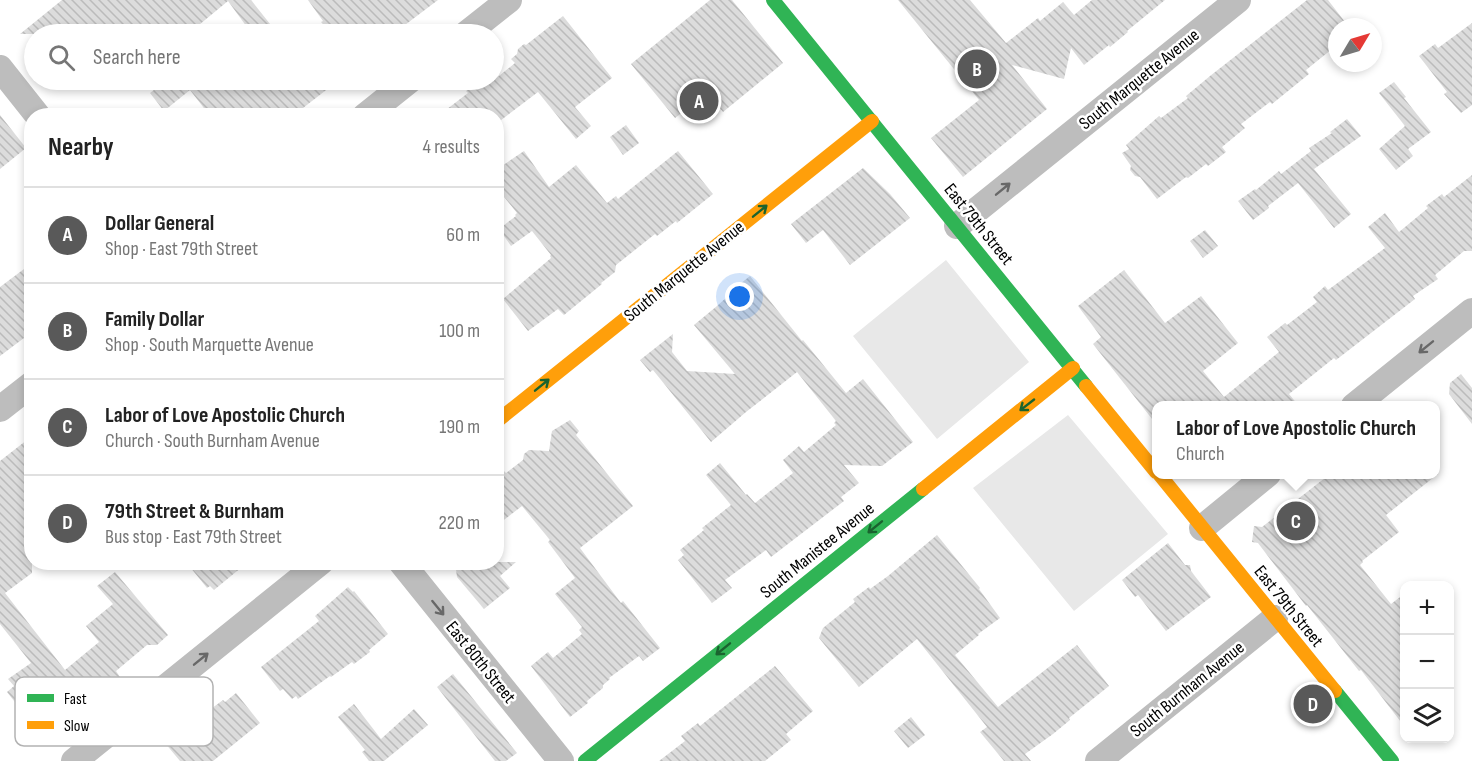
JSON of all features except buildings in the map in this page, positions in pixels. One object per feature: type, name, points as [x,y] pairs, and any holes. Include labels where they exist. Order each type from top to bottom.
[{"type":"street","points":[[479,24],[509,0]]},
{"type":"street","name":"East 79th Street","points":[[773,0],[1152,466]]},
{"type":"street","name":"South Marquette Avenue","points":[[957,226],[1238,0]]},
{"type":"street","points":[[0,68],[32,108]]},
{"type":"street","points":[[375,108],[398,90]]},
{"type":"street","name":"South Marquette Avenue","points":[[504,416],[872,121]]},
{"type":"street","points":[[1359,401],[1472,311]]},
{"type":"street","name":"South Manistee Avenue","points":[[585,761],[1073,368]]},
{"type":"street","points":[[0,409],[24,390]]},
{"type":"street","name":"East 79th Street","points":[[1163,479],[1392,761]]},
{"type":"street","points":[[1202,528],[1262,479]]},
{"type":"street","points":[[178,677],[311,570]]},
{"type":"street","name":"East 80th Street","points":[[407,570],[561,761]]},
{"type":"street","name":"South Burnham Avenue","points":[[1098,761],[1275,618]]},
{"type":"street","points":[[74,761],[93,746]]},
{"type":"shaded area","points":[[946,260],[1029,362],[937,439],[853,336]]},
{"type":"shaded area","points":[[1068,415],[1168,534],[1074,611],[973,488]]},
{"type":"traffic: fast","points":[[773,0],[1086,386]]},
{"type":"traffic: fast","points":[[585,761],[923,489]]},
{"type":"traffic: fast","points":[[1335,691],[1392,761]]},
{"type":"traffic: slow","points":[[504,416],[872,121]]},
{"type":"traffic: slow","points":[[923,489],[1073,368]]},
{"type":"traffic: slow","points":[[1086,386],[1152,467]]},
{"type":"traffic: slow","points":[[1163,479],[1335,691]]},
{"type":"place","name":"Family Dollar","points":[[977,69]]},
{"type":"place","name":"Dollar General","points":[[699,101]]},
{"type":"place","name":"Labor of Love Apostolic Church","points":[[1296,521]]},
{"type":"place","name":"79th Street & Burnham","points":[[1313,704]]}]
